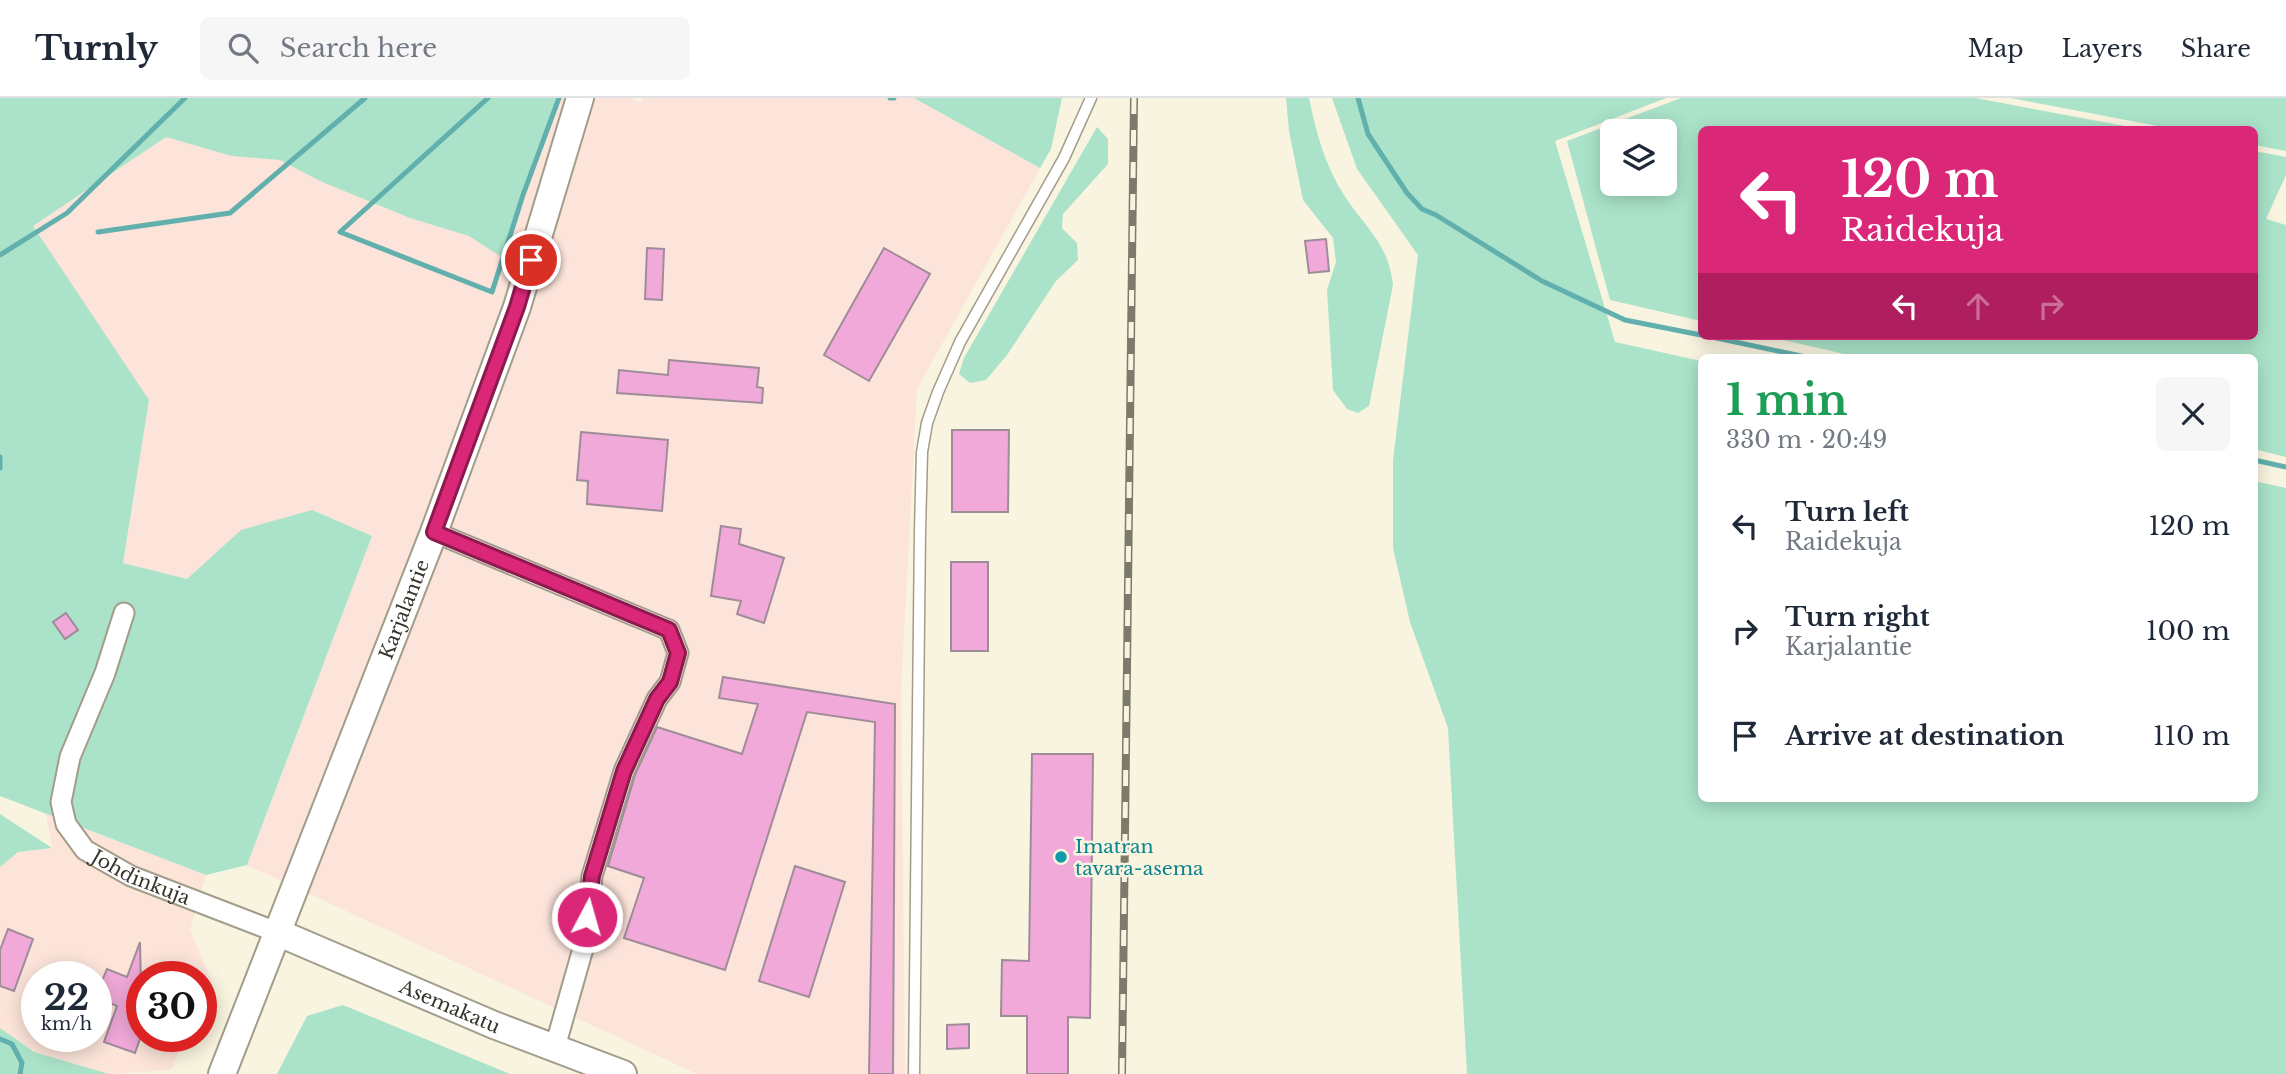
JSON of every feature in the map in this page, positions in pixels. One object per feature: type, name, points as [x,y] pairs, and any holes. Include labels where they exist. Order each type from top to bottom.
[{"type":"main road","name":"Karjalantie","points":[[222,1074],[434,532],[517,307],[580,98]]},
{"type":"main road","name":"Asemakatu","points":[[279,933],[494,1025],[623,1074]]},
{"type":"street","points":[[434,532],[669,630],[678,653],[670,682],[657,699],[624,771],[592,876],[586,938],[555,1047]]},
{"type":"street","name":"Johdinkuja","points":[[124,613],[105,673],[70,757],[61,802],[66,824],[85,850],[131,876],[279,933]]},
{"type":"lane","points":[[914,1074],[922,452],[927,423],[960,342],[1064,158],[1091,98]]},
{"type":"shaded area","points":[[425,98],[629,98],[640,102],[643,98],[914,98],[1040,168],[917,389],[901,691],[905,1074],[697,1074],[247,865],[372,536],[241,530],[187,579],[123,563],[149,400],[33,226],[195,117]]},
{"type":"shaded area","points":[[46,814],[206,875],[190,930],[203,961],[126,961],[126,1052],[179,1052],[171,1070],[109,1074],[34,1052],[112,1052],[112,961],[21,961],[21,1043],[0,1028],[0,867],[18,852],[52,848]]},
{"type":"green space","points":[[0,98],[559,98],[503,258],[469,236],[410,218],[320,181],[280,160],[232,156],[166,137],[33,226],[149,400],[123,563],[187,579],[241,530],[312,510],[372,536],[247,865],[206,875],[0,796]]},
{"type":"green space","points":[[914,98],[1062,98],[1051,149],[1040,168]]},
{"type":"green space","points":[[1286,98],[1309,98],[1326,161],[1344,195],[1381,247],[1390,270],[1393,285],[1369,406],[1358,413],[1347,409],[1333,390],[1327,290],[1336,262],[1333,238],[1303,200],[1289,131]]},
{"type":"green space","points":[[1332,98],[1666,98],[1612,119],[1600,119],[1600,124],[1555,141],[1615,342],[1698,360],[1698,802],[2258,802],[2258,482],[2286,488],[2286,1074],[1467,1074],[1448,728],[1410,622],[1393,548],[1393,460],[1418,255],[1357,169]]},
{"type":"green space","points":[[1681,98],[1975,98],[2125,126],[1698,126],[1698,320],[1610,300],[1567,141],[1600,129],[1600,196],[1677,196],[1677,119],[1625,119]]},
{"type":"green space","points":[[2011,98],[2286,98],[2286,151],[2258,146],[2258,126],[2157,126]]},
{"type":"green space","points":[[1097,127],[1108,139],[1108,164],[1063,214],[1062,228],[1077,243],[1078,260],[1056,281],[1007,355],[986,380],[970,383],[959,374],[964,358]]},
{"type":"green space","points":[[2258,152],[2286,157],[2286,175],[2266,219],[2286,225],[2286,457],[2258,450],[2258,354],[1844,354],[1783,340],[2258,340]]},
{"type":"green space","points":[[0,814],[52,848],[18,852],[0,867]]},
{"type":"green space","points":[[343,1005],[510,1074],[277,1074],[307,1016]]},
{"type":"green space","points":[[0,1028],[21,1043],[21,1052],[34,1052],[109,1074],[0,1074]]},
{"type":"building","points":[[1326,239],[1329,271],[1309,273],[1305,241]]},
{"type":"building","points":[[647,248],[664,249],[662,300],[645,299]]},
{"type":"building","points":[[884,248],[930,274],[869,381],[824,355]]},
{"type":"building","points":[[669,360],[759,368],[757,387],[763,388],[762,403],[617,393],[619,370],[668,375]]},
{"type":"building","points":[[952,430],[1009,430],[1008,512],[952,512]]},
{"type":"building","points":[[581,432],[668,440],[662,511],[587,504],[588,481],[577,480]]},
{"type":"building","points":[[721,526],[741,529],[739,544],[784,558],[764,623],[737,614],[741,601],[711,596]]},
{"type":"building","points":[[951,562],[988,562],[988,651],[951,651]]},
{"type":"building","points":[[66,613],[78,630],[65,639],[53,622]]},
{"type":"building","points":[[723,677],[895,704],[893,1074],[869,1074],[875,722],[807,712],[725,970],[624,938],[644,878],[608,866],[635,775],[657,727],[742,754],[758,704],[719,698]]},
{"type":"building","name":"Imatran tavara-asema","points":[[1032,754],[1093,754],[1090,1018],[1068,1017],[1068,1074],[1027,1074],[1027,1016],[1001,1016],[1002,960],[1029,961]]},
{"type":"building","points":[[795,866],[845,882],[809,997],[759,981]]},
{"type":"building","points":[[8,929],[33,939],[25,961],[21,961],[21,972],[14,991],[0,986],[0,950]]},
{"type":"building","points":[[140,942],[140,961],[133,961]]},
{"type":"building","points":[[112,971],[126,977],[126,1050],[112,1045],[112,1020],[117,1006],[112,1004]]},
{"type":"building","points":[[969,1024],[969,1048],[947,1049],[947,1025]]},
{"type":"waterway","points":[[0,255],[67,213],[185,98]]},
{"type":"waterway","points":[[98,232],[230,213],[365,98]]},
{"type":"waterway","points":[[488,98],[340,232],[492,292],[523,195],[559,98]]},
{"type":"waterway","points":[[1358,98],[1368,134],[1407,193],[1422,209],[1542,281],[1625,320],[1698,334]]},
{"type":"waterway","points":[[1726,340],[1792,354]]},
{"type":"waterway","points":[[0,457],[0,468]]},
{"type":"waterway","points":[[2258,461],[2286,467]]},
{"type":"waterway","points":[[0,1039],[12,1044],[22,1063],[20,1074]]},
{"type":"railway","points":[[1122,1074],[1134,98]]},
{"type":"place","name":"Imatran tavara-asema","points":[[1061,857]]},
{"type":"route","points":[[531,260],[517,307],[434,532],[669,630],[678,653],[670,682],[657,699],[624,771],[592,876],[587,917]]}]
